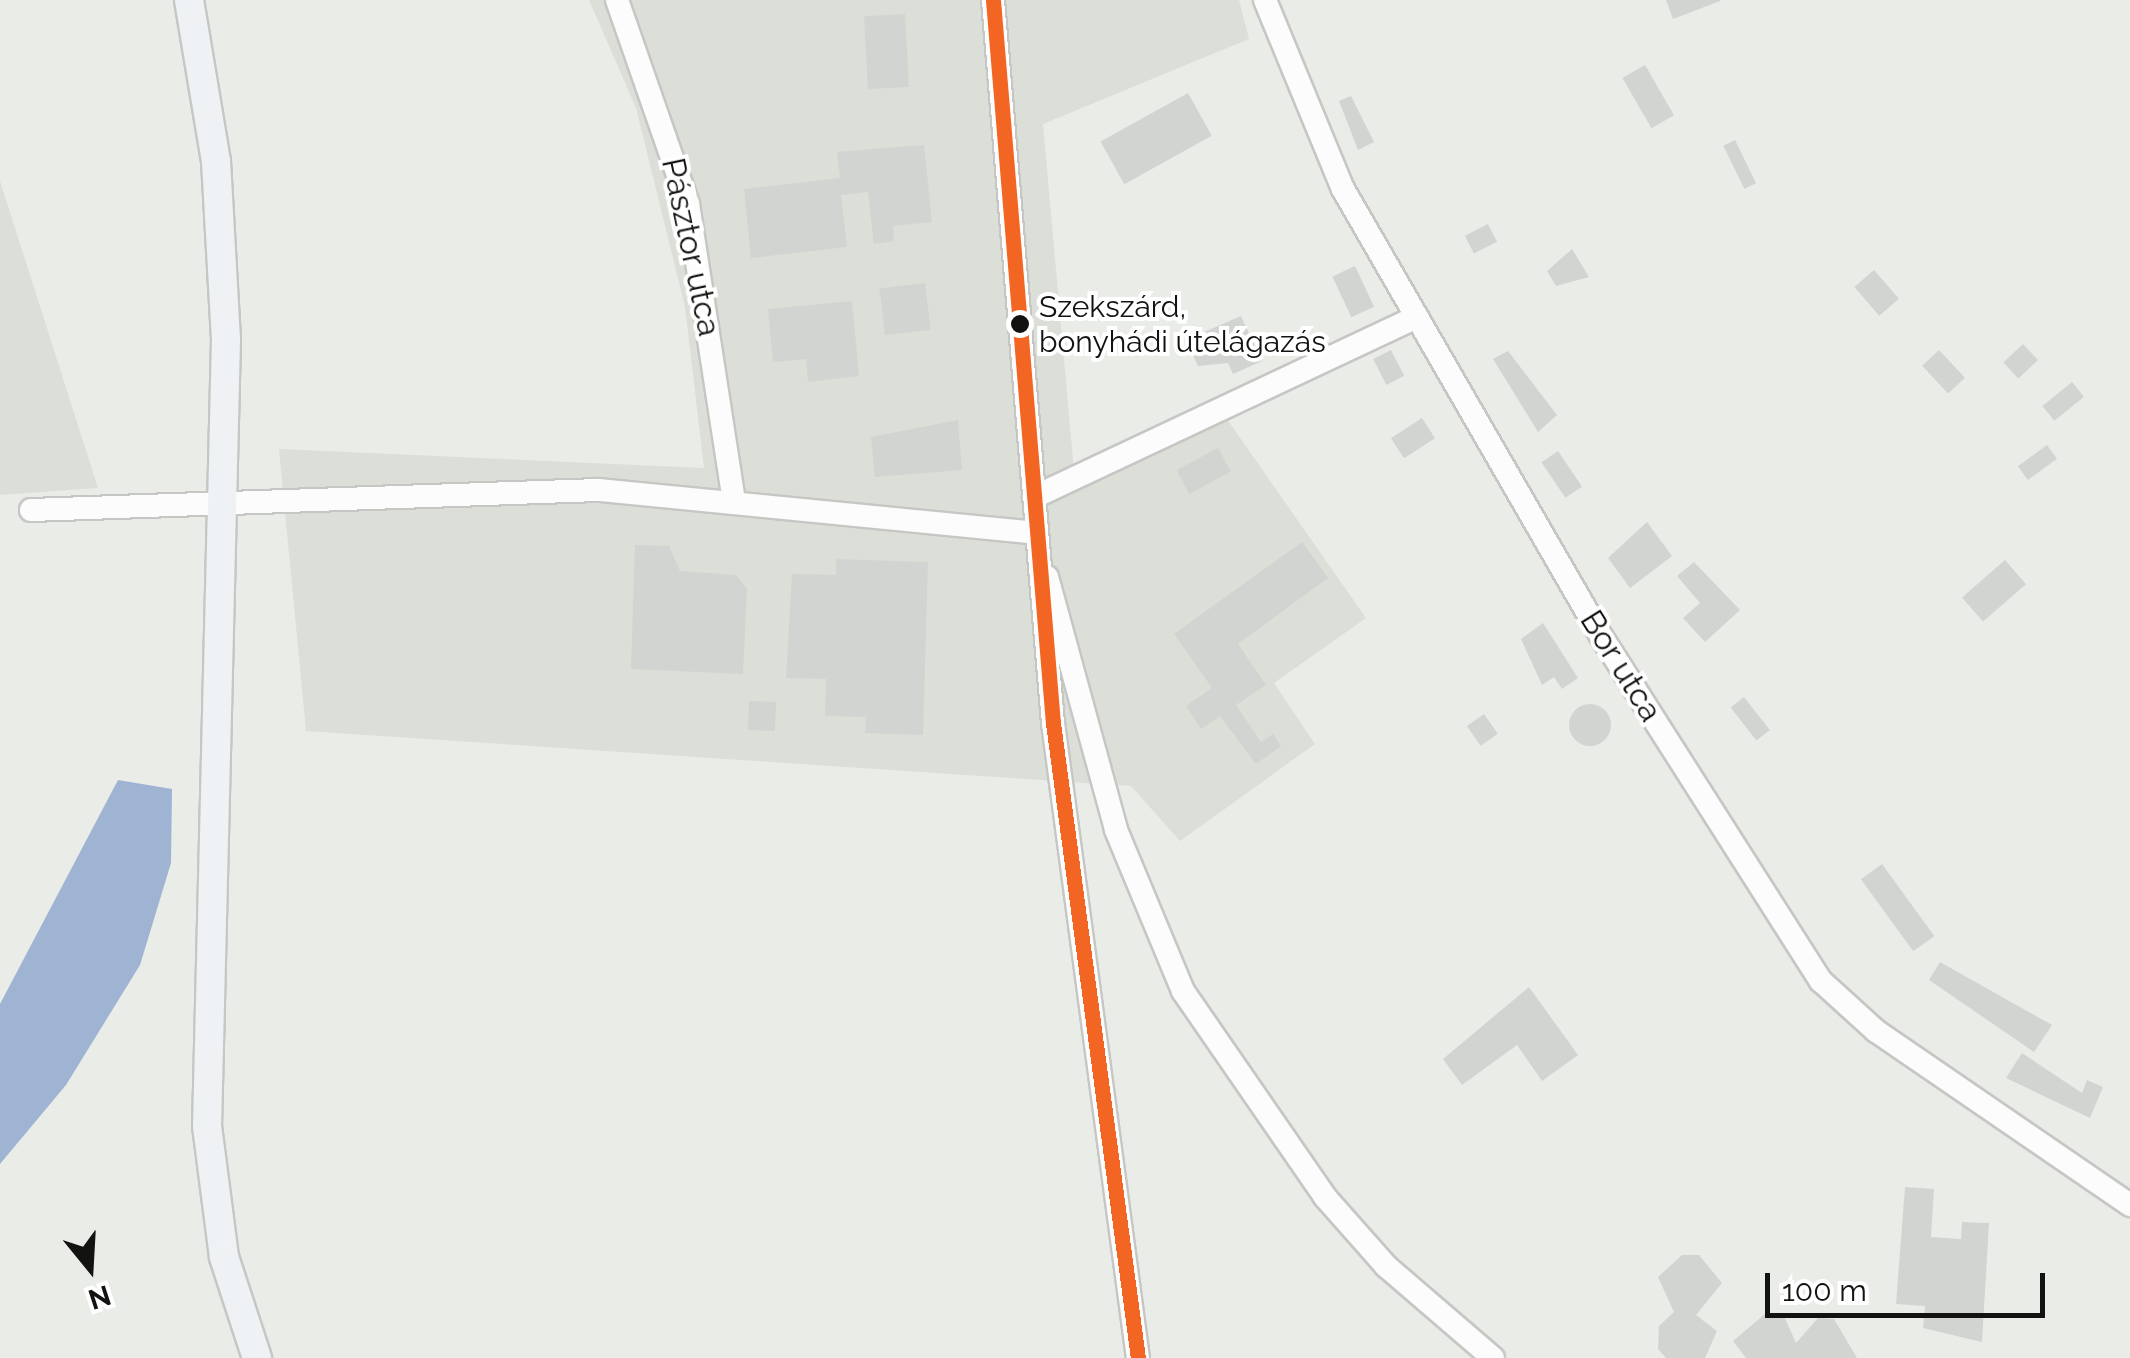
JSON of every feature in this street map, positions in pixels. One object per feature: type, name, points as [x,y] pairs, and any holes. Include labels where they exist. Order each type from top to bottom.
[{"type":"main road","points":[[189,0],[223,245],[223,497],[207,1126],[224,1257],[257,1358]]},
{"type":"street","name":"Pásztor utca","points":[[617,0],[688,204],[734,502]]},
{"type":"street","points":[[994,0],[1037,542],[1138,1358]]},
{"type":"street","name":"Bor utca","points":[[1265,0],[1343,189],[1601,636],[1821,981],[1876,1031],[2130,1205]]},
{"type":"street","points":[[1034,496],[1418,317]]},
{"type":"street","points":[[30,510],[223,497],[599,490],[948,524],[1037,542]]},
{"type":"street","points":[[1037,542],[1116,830],[1183,990],[1324,1197],[1386,1266],[1493,1358]]},
{"type":"shaded area","points":[[589,0],[1239,0],[1249,39],[1043,124],[1074,471],[1217,405],[1366,618],[1274,683],[1315,744],[1180,841],[1131,786],[306,731],[279,449],[704,468],[685,307],[636,108]]},
{"type":"shaded area","points":[[0,181],[98,488],[0,495]]},
{"type":"water","points":[[118,780],[172,789],[171,863],[140,965],[66,1085],[0,1164],[0,1004]]},
{"type":"building","points":[[1666,0],[1720,0],[1720,1],[1673,19]]},
{"type":"building","points":[[905,14],[909,87],[868,89],[864,16]]},
{"type":"building","points":[[1645,65],[1674,115],[1651,128],[1622,78]]},
{"type":"building","points":[[1188,93],[1212,136],[1124,184],[1101,141]]},
{"type":"building","points":[[1351,96],[1374,142],[1358,150],[1339,101]]},
{"type":"building","points":[[1735,140],[1756,183],[1744,189],[1723,146]]},
{"type":"building","points":[[924,145],[932,222],[893,226],[894,241],[874,244],[868,192],[841,195],[847,247],[751,258],[744,189],[840,178],[837,152]]},
{"type":"building","points":[[1488,224],[1497,242],[1474,254],[1465,236]]},
{"type":"building","points":[[1572,249],[1589,277],[1556,286],[1547,271]]},
{"type":"building","points":[[1355,266],[1374,307],[1351,317],[1332,277]]},
{"type":"building","points":[[1874,270],[1899,299],[1879,316],[1854,287]]},
{"type":"building","points":[[925,283],[931,330],[885,335],[879,289]]},
{"type":"building","points":[[852,301],[859,376],[808,382],[806,359],[773,362],[768,309]]},
{"type":"building","points":[[1241,316],[1262,361],[1233,374],[1228,363],[1198,366],[1189,346],[1195,336]]},
{"type":"building","points":[[2023,344],[2038,360],[2018,379],[2003,362]]},
{"type":"building","points":[[1391,350],[1404,376],[1386,385],[1373,359]]},
{"type":"building","points":[[1939,350],[1965,378],[1948,393],[1922,366]]},
{"type":"building","points":[[1508,351],[1557,415],[1538,432],[1493,359]]},
{"type":"building","points":[[2072,382],[2084,397],[2054,421],[2042,406]]},
{"type":"building","points":[[1422,418],[1435,438],[1404,458],[1391,438]]},
{"type":"building","points":[[958,420],[962,470],[875,477],[871,437]]},
{"type":"building","points":[[2047,445],[2057,459],[2028,480],[2018,466]]},
{"type":"building","points":[[1218,448],[1231,472],[1189,494],[1177,470]]},
{"type":"building","points":[[1558,451],[1582,487],[1565,498],[1541,462]]},
{"type":"building","points":[[1647,522],[1672,556],[1630,588],[1608,558]]},
{"type":"building","points":[[1302,542],[1328,578],[1238,644],[1266,685],[1236,705],[1261,742],[1273,734],[1281,746],[1256,764],[1220,716],[1201,729],[1186,706],[1212,688],[1174,634]]},
{"type":"building","points":[[635,545],[669,546],[680,571],[736,575],[747,589],[743,674],[631,669]]},
{"type":"building","points":[[836,559],[928,562],[923,735],[865,733],[866,717],[825,716],[826,679],[786,678],[792,574],[836,575]]},
{"type":"building","points":[[2005,560],[2026,584],[1983,622],[1962,597]]},
{"type":"building","points":[[1694,562],[1740,610],[1705,642],[1683,618],[1700,603],[1677,576]]},
{"type":"building","points":[[1543,623],[1578,678],[1562,689],[1554,677],[1542,685],[1521,639]]},
{"type":"building","points":[[1744,697],[1770,730],[1756,741],[1731,707]]},
{"type":"building","points":[[749,701],[776,702],[775,731],[748,730]]},
{"type":"building","points":[[1590,704],[1605,710],[1611,725],[1605,740],[1590,746],[1575,740],[1569,725],[1575,710]]},
{"type":"building","points":[[1484,714],[1498,734],[1481,746],[1467,726]]},
{"type":"building","points":[[1882,864],[1934,936],[1913,951],[1861,879]]},
{"type":"building","points":[[1940,962],[2052,1025],[2034,1052],[1929,980]]},
{"type":"building","points":[[1529,987],[1578,1055],[1542,1081],[1517,1045],[1462,1085],[1443,1059]]},
{"type":"building","points":[[2022,1053],[2082,1093],[2087,1080],[2103,1087],[2090,1118],[2006,1078]]},
{"type":"building","points":[[1905,1187],[1934,1189],[1931,1237],[1961,1239],[1962,1222],[1989,1223],[1982,1342],[1923,1328],[1925,1306],[1896,1304]]},
{"type":"building","points":[[1682,1255],[1699,1255],[1722,1283],[1696,1315],[1717,1331],[1705,1358],[1666,1358],[1658,1349],[1659,1326],[1674,1312],[1658,1277]]},
{"type":"building","points":[[1765,1314],[1784,1316],[1796,1343],[1818,1318],[1834,1319],[1857,1358],[1746,1358],[1733,1341]]},
{"type":"transit line","points":[[993,0],[1053,723],[1138,1358]]},
{"type":"place","name":"Szekszárd, bonyhádi útelágazás","points":[[1020,324]]}]
